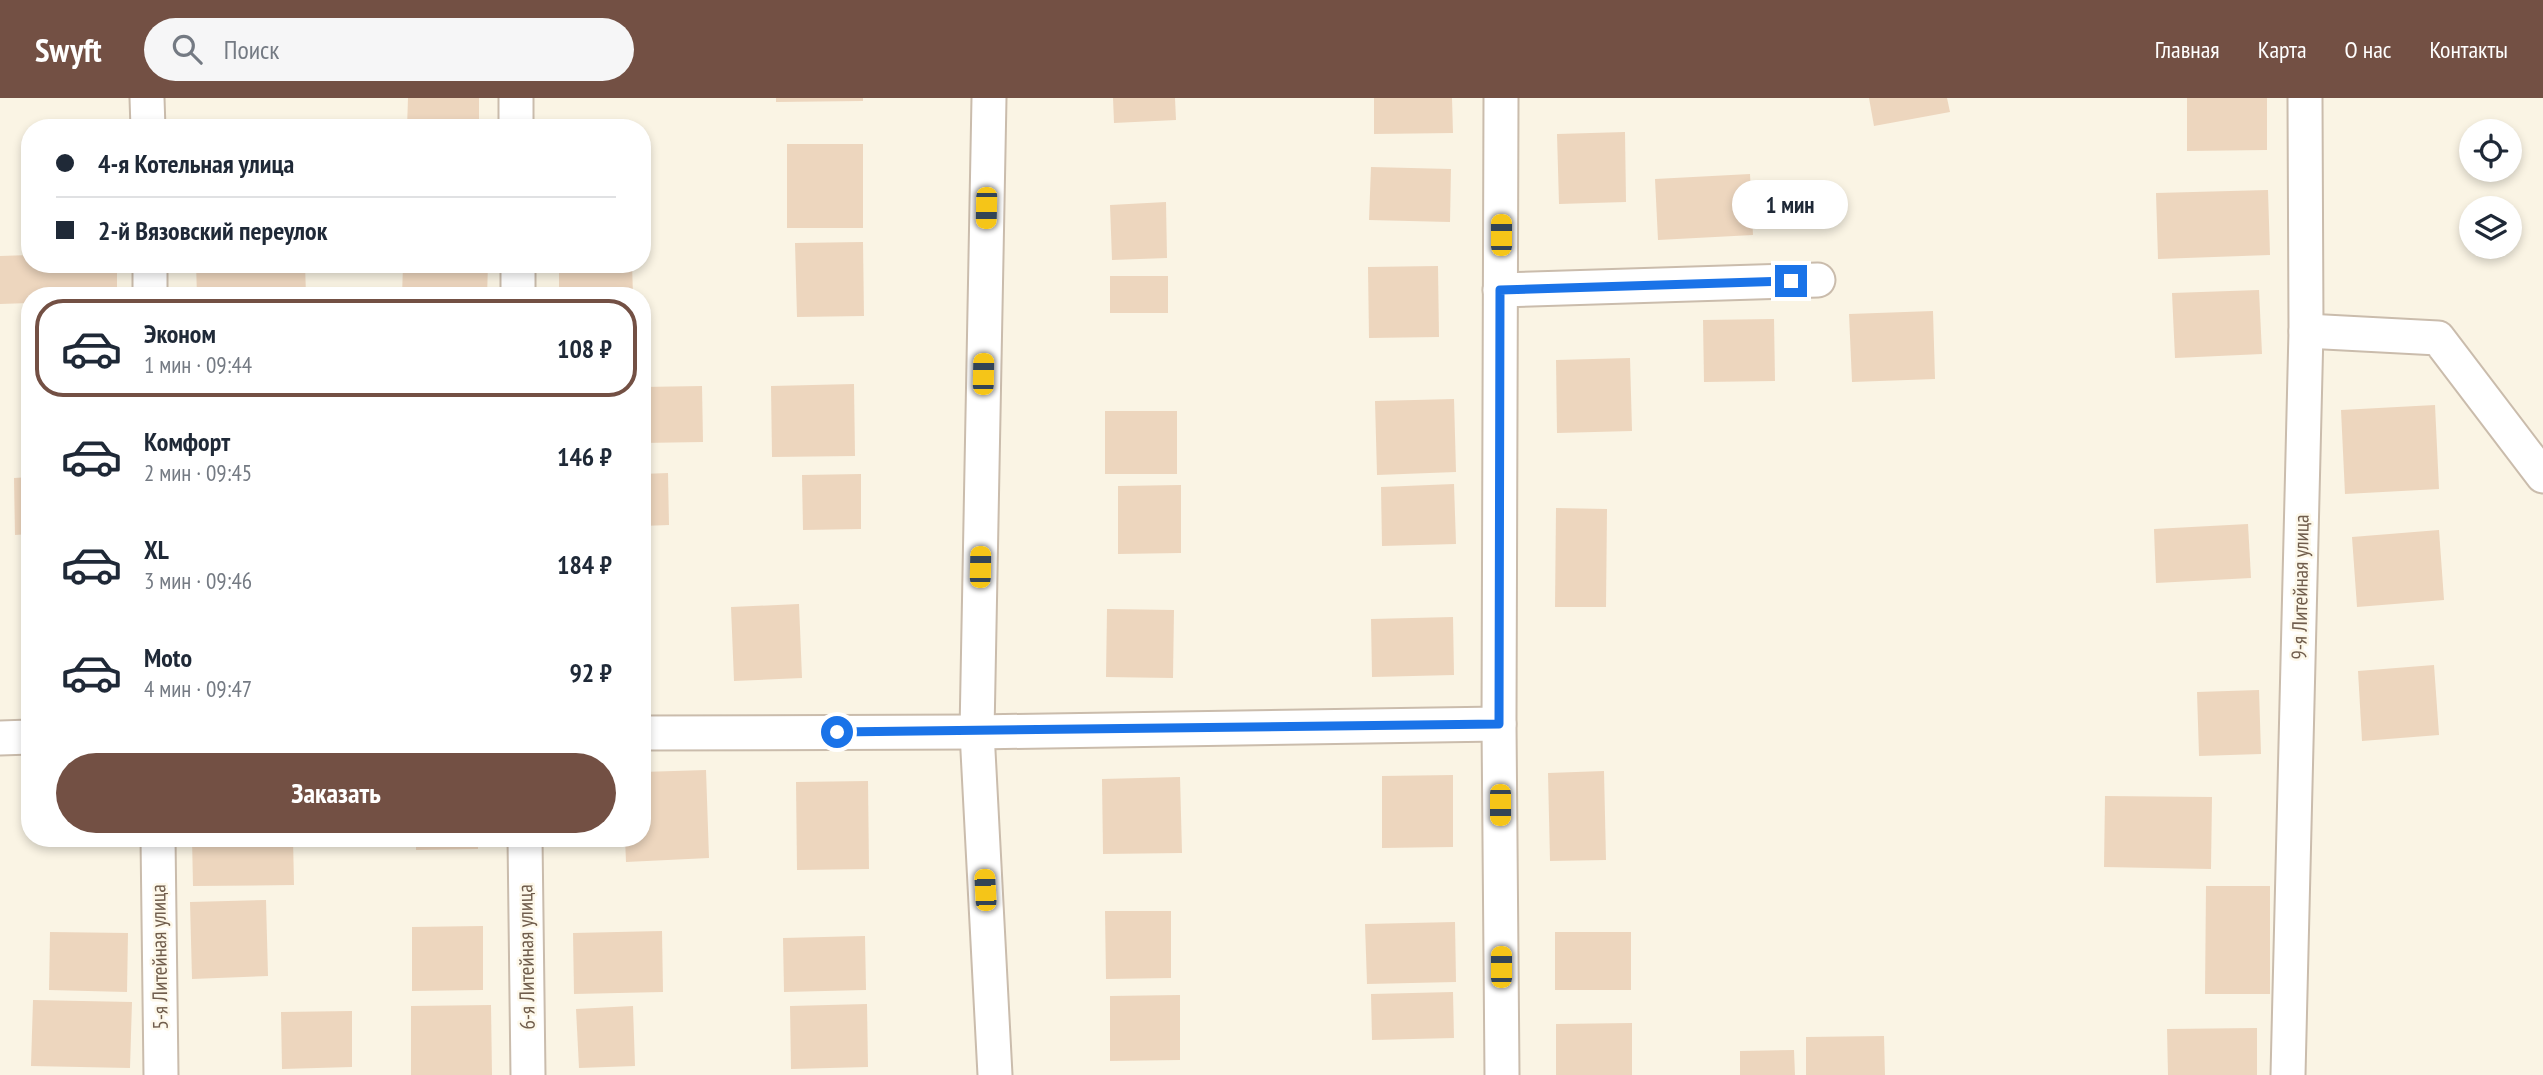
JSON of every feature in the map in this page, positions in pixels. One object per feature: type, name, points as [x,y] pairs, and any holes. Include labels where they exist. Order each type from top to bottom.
[{"type":"street","points":[[147,98],[148,119]]},
{"type":"street","points":[[516,98],[516,119]]},
{"type":"street","points":[[989,98],[977,732],[995,1075]]},
{"type":"street","points":[[1501,98],[1499,724],[1502,1075]]},
{"type":"street","name":"9-я Литейная улица","points":[[2288,1075],[2306,331],[2305,98]]},
{"type":"street","points":[[1500,290],[1818,280]]},
{"type":"street","points":[[2306,331],[2438,338],[2543,476]]},
{"type":"street","points":[[651,733],[977,732],[1499,724]]},
{"type":"street","points":[[0,738],[21,737]]},
{"type":"street","name":"5-я Литейная улица","points":[[158,847],[161,1075]]},
{"type":"street","name":"6-я Литейная улица","points":[[525,847],[527,1075]]},
{"type":"building","points":[[408,98],[479,98],[479,119],[407,119]]},
{"type":"building","points":[[776,98],[863,98],[863,101],[776,102]]},
{"type":"building","points":[[1113,98],[1175,98],[1176,120],[1114,123]]},
{"type":"building","points":[[1374,98],[1452,98],[1453,133],[1374,134]]},
{"type":"building","points":[[1869,98],[1947,98],[1950,112],[1874,126]]},
{"type":"building","points":[[2187,98],[2267,98],[2267,150],[2187,151]]},
{"type":"building","points":[[1625,132],[1626,202],[1559,204],[1557,134]]},
{"type":"building","points":[[787,144],[863,144],[863,228],[787,228]]},
{"type":"building","points":[[1371,167],[1451,169],[1450,222],[1369,220]]},
{"type":"building","points":[[1750,174],[1753,235],[1658,240],[1655,179]]},
{"type":"building","points":[[2268,190],[2270,255],[2158,259],[2156,193]]},
{"type":"building","points":[[1166,202],[1167,258],[1112,260],[1110,205]]},
{"type":"building","points":[[863,242],[864,316],[797,317],[795,243]]},
{"type":"building","points":[[21,255],[21,273],[117,273],[117,287],[21,287],[21,303],[0,304],[0,256]]},
{"type":"building","points":[[1438,266],[1439,337],[1369,338],[1368,267]]},
{"type":"building","points":[[196,273],[305,273],[306,287],[197,287]]},
{"type":"building","points":[[403,273],[488,273],[487,287],[402,287]]},
{"type":"building","points":[[559,273],[632,273],[633,287],[559,287]]},
{"type":"building","points":[[1110,276],[1168,276],[1168,313],[1110,313]]},
{"type":"building","points":[[2259,290],[2262,354],[2175,358],[2172,293]]},
{"type":"building","points":[[1933,311],[1935,379],[1852,382],[1849,314]]},
{"type":"building","points":[[1774,319],[1775,381],[1704,382],[1703,320]]},
{"type":"building","points":[[1630,358],[1632,431],[1557,433],[1556,360]]},
{"type":"building","points":[[854,384],[855,456],[772,457],[771,386]]},
{"type":"building","points":[[702,386],[703,442],[651,443],[651,387]]},
{"type":"building","points":[[1454,399],[1456,472],[1377,475],[1375,401]]},
{"type":"building","points":[[2435,405],[2439,489],[2345,494],[2341,410]]},
{"type":"building","points":[[1105,411],[1177,411],[1177,474],[1105,474]]},
{"type":"building","points":[[668,473],[669,525],[651,526],[651,474]]},
{"type":"building","points":[[861,474],[861,529],[803,530],[802,475]]},
{"type":"building","points":[[14,478],[21,478],[21,535],[15,535]]},
{"type":"building","points":[[1454,484],[1456,544],[1382,546],[1381,487]]},
{"type":"building","points":[[1181,485],[1181,553],[1118,554],[1118,486]]},
{"type":"building","points":[[1556,508],[1607,509],[1606,607],[1555,607]]},
{"type":"building","points":[[2248,524],[2251,578],[2156,583],[2154,529]]},
{"type":"building","points":[[2439,530],[2444,600],[2357,607],[2352,537]]},
{"type":"building","points":[[799,604],[802,678],[734,681],[731,607]]},
{"type":"building","points":[[1107,609],[1174,610],[1173,678],[1106,677]]},
{"type":"building","points":[[1453,617],[1454,675],[1372,677],[1371,619]]},
{"type":"building","points":[[2434,665],[2439,735],[2362,741],[2358,671]]},
{"type":"building","points":[[2259,690],[2261,754],[2199,756],[2197,692]]},
{"type":"building","points":[[706,770],[709,858],[626,862],[625,847],[651,847],[651,772]]},
{"type":"building","points":[[1604,771],[1606,860],[1550,861],[1548,773]]},
{"type":"building","points":[[1453,775],[1453,847],[1382,848],[1382,776]]},
{"type":"building","points":[[1180,777],[1182,853],[1103,854],[1102,779]]},
{"type":"building","points":[[868,781],[869,869],[797,870],[796,782]]},
{"type":"building","points":[[2105,796],[2212,797],[2211,869],[2104,867]]},
{"type":"building","points":[[192,847],[293,847],[294,885],[193,886]]},
{"type":"building","points":[[416,847],[478,847],[478,849],[416,850]]},
{"type":"building","points":[[2206,886],[2270,886],[2270,994],[2205,994]]},
{"type":"building","points":[[266,900],[268,976],[192,979],[190,902]]},
{"type":"building","points":[[1105,911],[1171,911],[1171,978],[1106,979]]},
{"type":"building","points":[[1455,922],[1456,982],[1367,984],[1365,924]]},
{"type":"building","points":[[483,926],[483,990],[412,991],[412,927]]},
{"type":"building","points":[[662,931],[663,992],[574,994],[573,933]]},
{"type":"building","points":[[50,932],[128,933],[127,992],[49,990]]},
{"type":"building","points":[[1555,932],[1631,932],[1631,990],[1555,990]]},
{"type":"building","points":[[865,936],[866,990],[784,992],[783,938]]},
{"type":"building","points":[[1453,992],[1454,1038],[1372,1040],[1371,994]]},
{"type":"building","points":[[1180,995],[1180,1060],[1110,1061],[1110,996]]},
{"type":"building","points":[[33,1000],[132,1002],[130,1068],[31,1066]]},
{"type":"building","points":[[867,1004],[868,1067],[791,1069],[790,1006]]},
{"type":"building","points":[[491,1005],[492,1075],[411,1075],[411,1006]]},
{"type":"building","points":[[633,1006],[635,1066],[579,1068],[576,1009]]},
{"type":"building","points":[[352,1011],[352,1067],[282,1069],[281,1012]]},
{"type":"building","points":[[1632,1023],[1632,1075],[1556,1075],[1556,1024]]},
{"type":"building","points":[[2257,1028],[2257,1075],[2168,1075],[2167,1029]]},
{"type":"building","points":[[1884,1036],[1885,1075],[1806,1075],[1806,1037]]},
{"type":"building","points":[[1794,1050],[1795,1075],[1740,1075],[1740,1051]]},
{"type":"route","points":[[837,732],[1499,724],[1500,290],[1791,281]]}]
